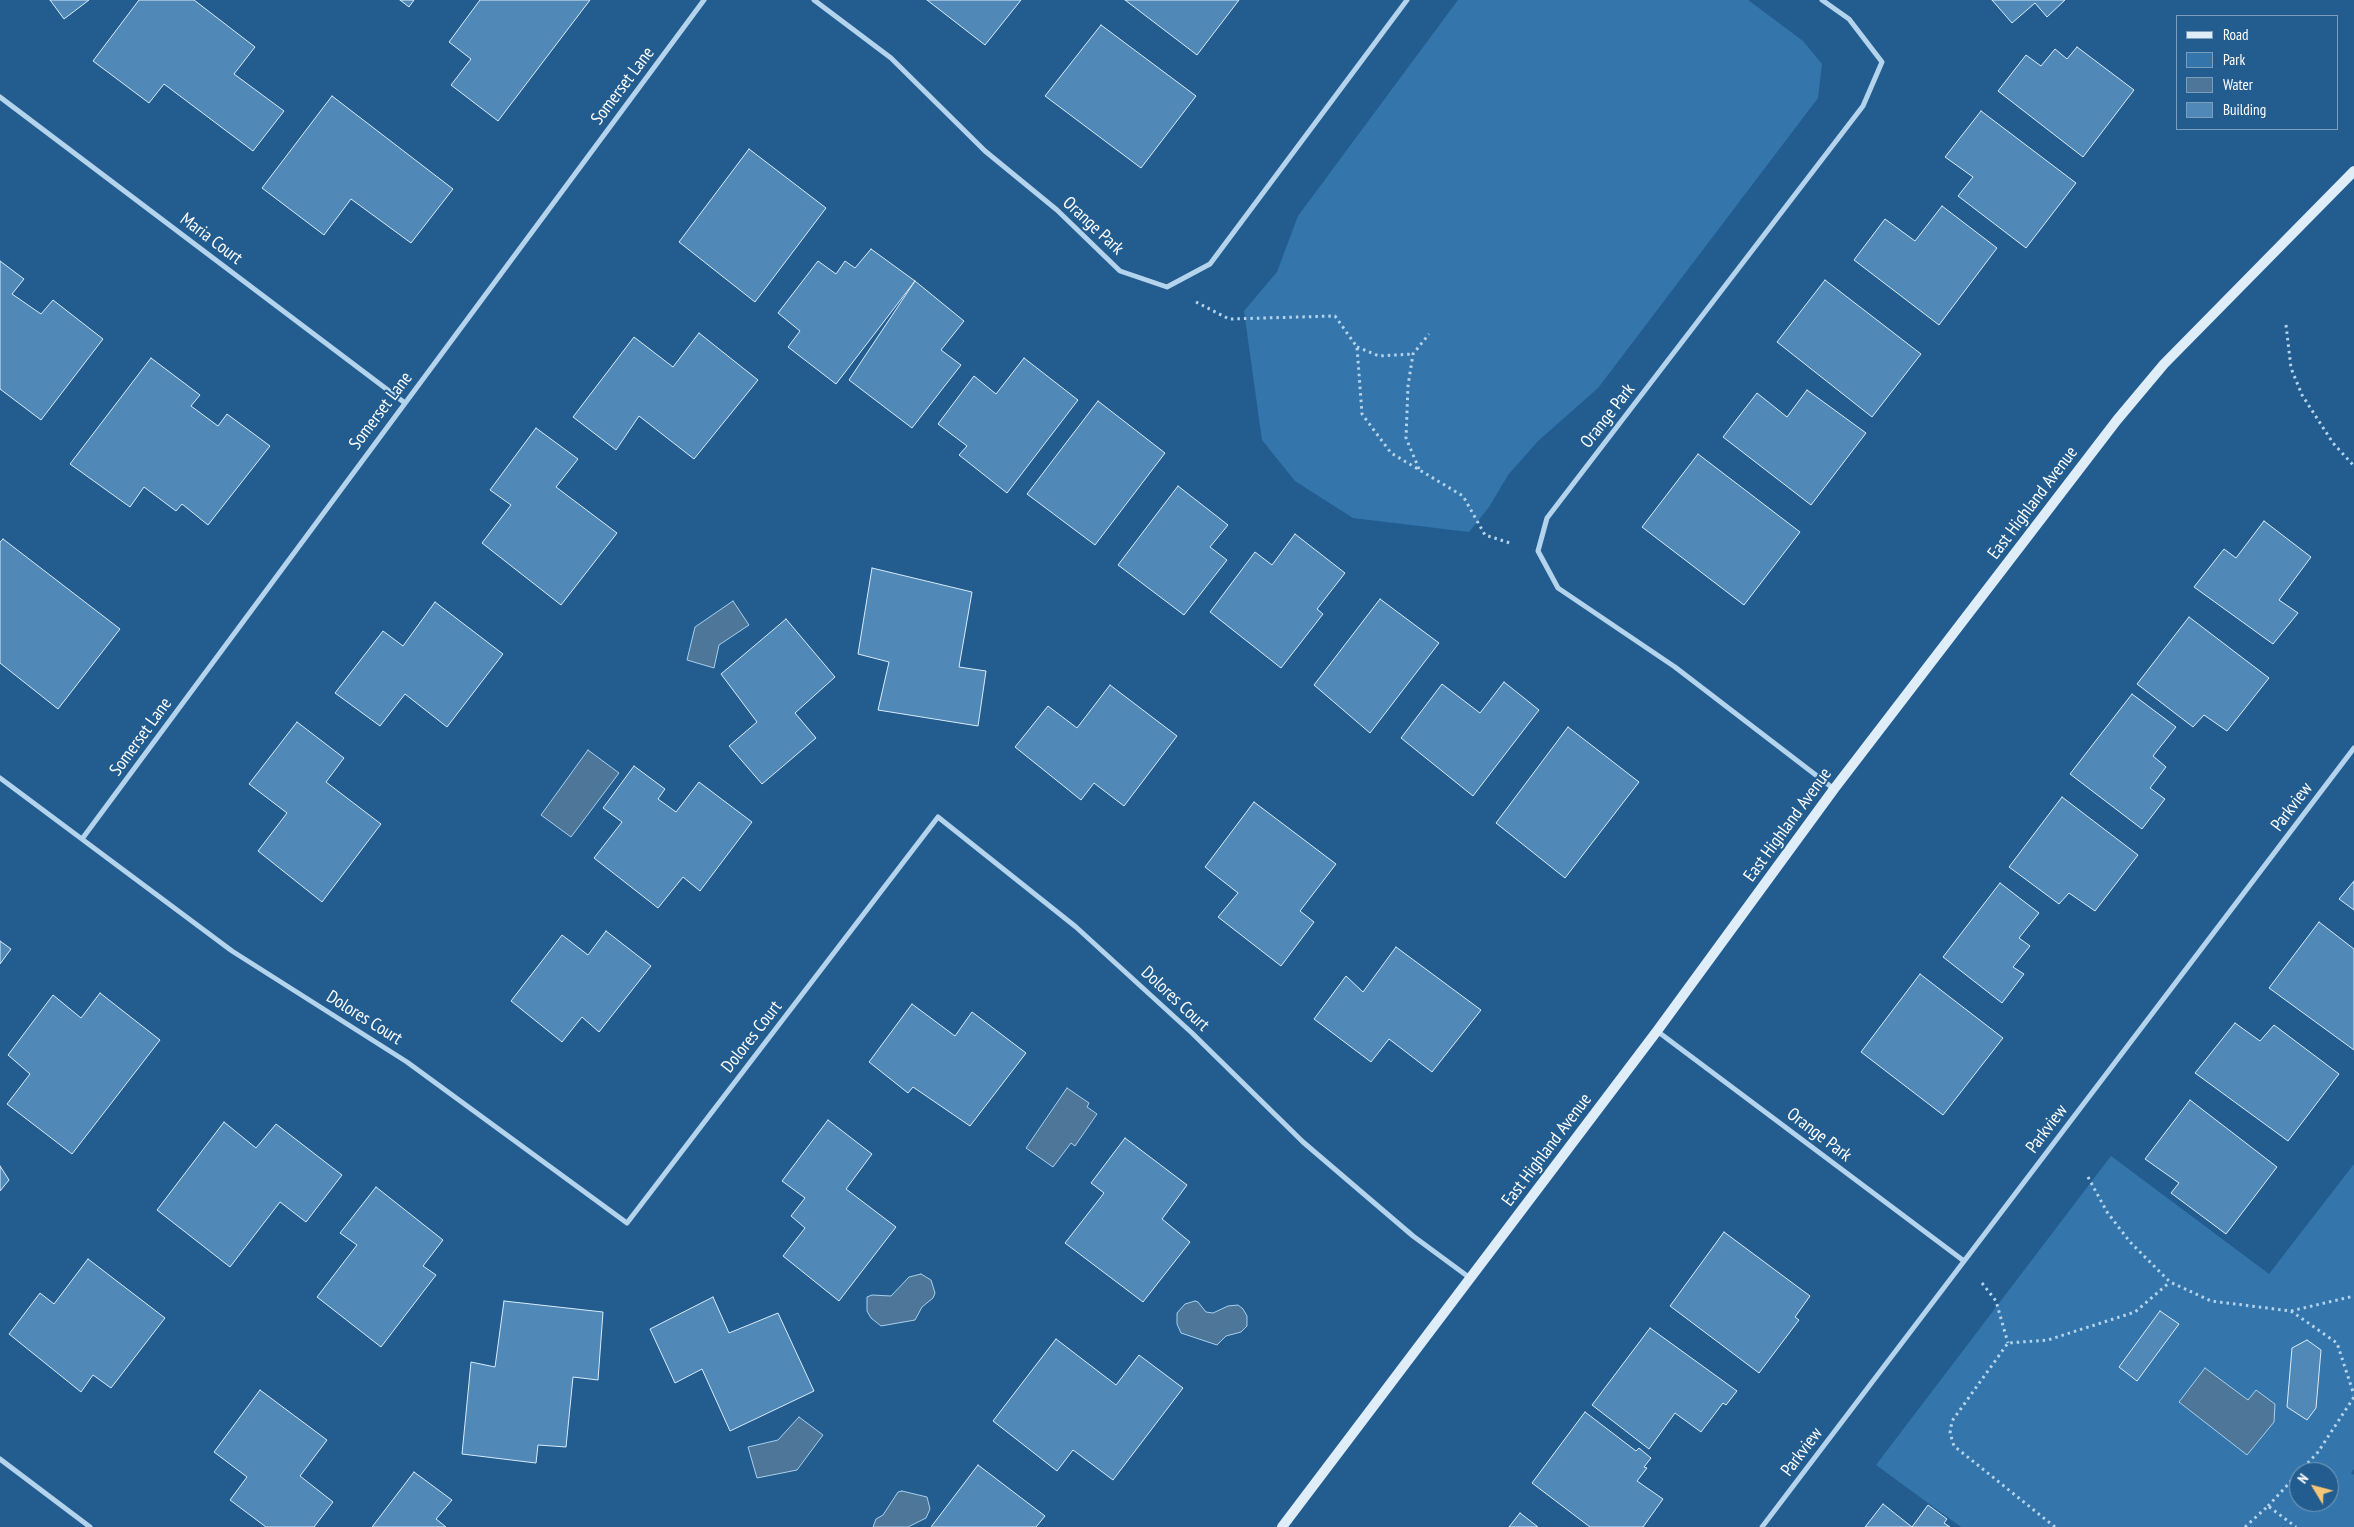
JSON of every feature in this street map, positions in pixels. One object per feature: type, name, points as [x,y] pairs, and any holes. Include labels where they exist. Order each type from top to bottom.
[{"type":"street","name":"Somerset Lane","points":[[82,839],[704,0]]},
{"type":"street","name":"Orange Park","points":[[814,0],[891,58],[985,151],[1057,210],[1120,271],[1166,287]]},
{"type":"street","points":[[1166,287],[1210,264],[1407,0]]},
{"type":"street","name":"Orange Park","points":[[1538,551],[1547,518],[1863,106],[1882,62],[1849,19],[1822,0]]},
{"type":"street","name":"Maria Court","points":[[0,97],[404,403]]},
{"type":"street","name":"East Highland Avenue","points":[[1282,1527],[1658,1031],[1834,789],[2105,436],[2164,364],[2354,172]]},
{"type":"street","points":[[1538,551],[1558,588],[1675,667],[1834,789]]},
{"type":"street","name":"Parkview","points":[[1762,1527],[2354,748]]},
{"type":"street","name":"Dolores Court","points":[[0,778],[232,951],[407,1062],[627,1223],[938,817],[1076,927],[1192,1033],[1303,1142],[1413,1236],[1470,1278]]},
{"type":"street","name":"Orange Park","points":[[1658,1031],[1964,1261]]},
{"type":"street","points":[[0,1459],[90,1527]]},
{"type":"path","points":[[1166,287],[1229,319],[1335,316],[1357,346],[1379,356],[1413,354]]},
{"type":"path","points":[[2286,325],[2291,368],[2302,395],[2333,443],[2354,466]]},
{"type":"path","points":[[1419,469],[1406,438],[1408,386],[1413,354],[1429,334]]},
{"type":"path","points":[[1357,346],[1362,414],[1391,453],[1463,496],[1485,535],[1538,551]]},
{"type":"path","points":[[2088,1177],[2107,1212],[2124,1235],[2170,1282],[2211,1301],[2291,1311],[2354,1296]]},
{"type":"path","points":[[1964,1261],[1996,1301],[2008,1343]]},
{"type":"path","points":[[2008,1343],[2048,1340],[2135,1312],[2170,1282]]},
{"type":"path","points":[[2245,1527],[2268,1506],[2318,1452],[2354,1396],[2337,1343],[2291,1311]]},
{"type":"path","points":[[2008,1343],[1952,1421],[1950,1433],[1954,1446],[2055,1527]]},
{"type":"path","points":[[2268,1506],[2296,1527]]},
{"type":"green space","points":[[1458,0],[1748,0],[1803,41],[1822,64],[1818,98],[1598,388],[1538,441],[1508,475],[1489,507],[1469,532],[1353,518],[1295,481],[1262,440],[1244,311],[1277,272],[1298,216]]},
{"type":"green space","points":[[2111,1156],[2269,1274],[2354,1164],[2354,1469],[2351,1473],[2354,1475],[2354,1527],[1961,1527],[1876,1465]]},
{"type":"water","points":[[733,601],[749,625],[719,645],[714,668],[687,660],[695,627]]},
{"type":"water","points":[[588,750],[619,773],[571,837],[541,815]]},
{"type":"water","points":[[1067,1088],[1089,1103],[1087,1107],[1097,1114],[1075,1146],[1071,1143],[1053,1167],[1026,1148]]},
{"type":"water","points":[[921,1274],[931,1280],[935,1293],[933,1298],[922,1307],[915,1320],[881,1326],[871,1318],[867,1311],[867,1297],[872,1295],[891,1296],[909,1277]]},
{"type":"water","points":[[1195,1301],[1206,1312],[1213,1313],[1228,1306],[1238,1305],[1247,1316],[1247,1326],[1241,1332],[1226,1336],[1217,1345],[1181,1333],[1177,1324],[1177,1313],[1185,1304]]},
{"type":"water","points":[[2205,1368],[2248,1400],[2256,1390],[2275,1404],[2274,1422],[2247,1455],[2179,1402]]},
{"type":"water","points":[[799,1417],[823,1435],[797,1470],[757,1478],[748,1447],[778,1440]]},
{"type":"water","points":[[902,1491],[927,1497],[930,1509],[926,1518],[908,1527],[873,1527],[876,1519],[883,1515],[898,1492]]},
{"type":"building","points":[[50,0],[89,0],[64,19]]},
{"type":"building","points":[[139,0],[194,0],[255,47],[234,74],[284,111],[253,151],[164,84],[149,103],[93,61]]},
{"type":"building","points":[[400,0],[414,0],[409,7]]},
{"type":"building","points":[[480,0],[590,0],[498,121],[451,85],[471,59],[449,42]]},
{"type":"building","points":[[927,0],[1021,0],[985,45]]},
{"type":"building","points":[[1125,0],[1239,0],[1197,55]]},
{"type":"building","points":[[1992,0],[2065,0],[2047,17],[2035,3],[2012,23]]},
{"type":"building","points":[[1101,25],[1196,96],[1141,168],[1045,96]]},
{"type":"building","points":[[2077,47],[2134,90],[2083,157],[1998,91],[2026,55],[2041,66],[2055,49],[2067,59]]},
{"type":"building","points":[[332,96],[453,189],[411,243],[351,199],[324,235],[262,188]]},
{"type":"building","points":[[1981,111],[2076,183],[2026,248],[1958,196],[1973,177],[1945,157]]},
{"type":"building","points":[[749,149],[826,208],[755,302],[679,242]]},
{"type":"building","points":[[1942,206],[1997,248],[1939,325],[1854,260],[1885,219],[1915,241]]},
{"type":"building","points":[[871,249],[915,281],[836,384],[788,347],[800,331],[778,313],[818,261],[836,274],[845,261],[855,268]]},
{"type":"building","points":[[0,261],[24,279],[12,294],[41,314],[53,300],[103,339],[41,420],[0,389]]},
{"type":"building","points":[[1825,280],[1921,354],[1872,417],[1777,342]]},
{"type":"building","points":[[915,281],[964,321],[941,350],[961,365],[912,428],[849,380]]},
{"type":"building","points":[[699,333],[758,380],[694,459],[639,416],[616,450],[573,417],[634,337],[673,367]]},
{"type":"building","points":[[151,358],[200,395],[191,406],[218,426],[227,414],[270,446],[208,525],[182,504],[176,511],[144,487],[130,507],[70,464]]},
{"type":"building","points":[[1024,358],[1078,400],[1007,493],[959,455],[967,446],[938,424],[974,376],[996,394]]},
{"type":"building","points":[[1807,390],[1866,433],[1811,505],[1723,437],[1757,393],[1787,417]]},
{"type":"building","points":[[1098,401],[1165,453],[1095,545],[1027,494]]},
{"type":"building","points":[[536,428],[578,459],[556,487],[617,533],[561,605],[482,543],[511,505],[490,490]]},
{"type":"building","points":[[1698,454],[1800,532],[1744,605],[1642,527]]},
{"type":"building","points":[[1178,486],[1228,525],[1210,547],[1227,560],[1184,615],[1118,565]]},
{"type":"building","points":[[2264,521],[2311,557],[2279,600],[2298,613],[2273,644],[2194,587],[2224,549],[2236,558]]},
{"type":"building","points":[[1295,534],[1345,573],[1317,609],[1323,614],[1281,668],[1210,612],[1255,552],[1272,565]]},
{"type":"building","points":[[3,539],[120,629],[58,709],[0,663],[0,542]]},
{"type":"building","points":[[872,568],[972,592],[959,667],[986,671],[978,726],[878,710],[889,662],[858,654]]},
{"type":"building","points":[[1380,599],[1439,643],[1370,733],[1314,685]]},
{"type":"building","points":[[435,602],[503,654],[447,727],[405,694],[380,726],[335,693],[383,631],[403,646]]},
{"type":"building","points":[[2189,617],[2269,678],[2227,731],[2204,715],[2193,727],[2137,684]]},
{"type":"building","points":[[786,619],[835,677],[795,713],[816,738],[762,784],[729,746],[757,722],[721,674]]},
{"type":"building","points":[[1504,682],[1539,710],[1473,796],[1401,738],[1442,684],[1480,713]]},
{"type":"building","points":[[1110,685],[1177,736],[1124,806],[1094,783],[1081,800],[1015,747],[1048,706],[1077,728]]},
{"type":"building","points":[[2132,694],[2176,727],[2153,756],[2166,767],[2150,788],[2165,799],[2142,829],[2070,774]]},
{"type":"building","points":[[297,722],[344,758],[326,782],[381,824],[322,902],[258,851],[287,813],[249,784]]},
{"type":"building","points":[[1568,727],[1639,782],[1565,878],[1496,823]]},
{"type":"building","points":[[634,766],[665,789],[658,799],[676,812],[699,782],[752,822],[700,891],[683,877],[658,908],[594,858],[622,822],[603,808]]},
{"type":"building","points":[[2062,797],[2138,855],[2095,911],[2069,893],[2059,904],[2009,867]]},
{"type":"building","points":[[1254,802],[1336,864],[1300,911],[1314,922],[1281,966],[1218,917],[1238,893],[1205,867]]},
{"type":"building","points":[[2354,881],[2354,910],[2339,899]]},
{"type":"building","points":[[2000,883],[2039,913],[2019,938],[2030,946],[2013,967],[2024,974],[2002,1003],[1943,957]]},
{"type":"building","points":[[2319,922],[2354,949],[2354,1050],[2269,988]]},
{"type":"building","points":[[606,931],[651,966],[599,1032],[582,1017],[562,1042],[511,1001],[562,935],[588,955]]},
{"type":"building","points":[[0,941],[11,949],[0,964]]},
{"type":"building","points":[[1396,947],[1481,1010],[1432,1072],[1389,1039],[1371,1062],[1314,1019],[1346,976],[1363,992]]},
{"type":"building","points":[[1920,974],[2003,1038],[1943,1115],[1861,1052]]},
{"type":"building","points":[[100,993],[160,1040],[72,1154],[7,1104],[30,1074],[8,1055],[53,995],[81,1018]]},
{"type":"building","points":[[912,1004],[955,1036],[972,1012],[1026,1053],[970,1126],[913,1087],[908,1093],[869,1062]]},
{"type":"building","points":[[2235,1023],[2260,1041],[2274,1025],[2339,1074],[2288,1141],[2195,1073]]},
{"type":"building","points":[[2190,1100],[2277,1167],[2226,1234],[2171,1193],[2179,1183],[2145,1159]]},
{"type":"building","points":[[828,1120],[872,1154],[846,1189],[896,1227],[839,1301],[783,1256],[805,1228],[791,1216],[805,1198],[782,1181]]},
{"type":"building","points":[[224,1122],[256,1148],[276,1124],[342,1175],[306,1222],[280,1202],[230,1267],[157,1210]]},
{"type":"building","points":[[1125,1138],[1187,1185],[1162,1219],[1190,1242],[1143,1302],[1065,1243],[1104,1193],[1091,1183]]},
{"type":"building","points":[[0,1166],[9,1180],[0,1191]]},
{"type":"building","points":[[376,1187],[443,1240],[423,1266],[436,1275],[381,1347],[317,1297],[357,1245],[340,1233]]},
{"type":"building","points":[[1724,1232],[1810,1296],[1795,1317],[1799,1320],[1759,1373],[1670,1306]]},
{"type":"building","points":[[88,1259],[165,1318],[111,1388],[93,1375],[81,1392],[9,1334],[40,1293],[54,1304]]},
{"type":"building","points":[[713,1297],[729,1333],[778,1313],[814,1391],[730,1431],[702,1369],[675,1383],[650,1329]]},
{"type":"building","points":[[504,1301],[603,1312],[598,1380],[573,1377],[566,1447],[538,1445],[536,1463],[462,1454],[471,1362],[495,1367]]},
{"type":"building","points":[[2160,1311],[2179,1324],[2137,1381],[2119,1367]]},
{"type":"building","points":[[1650,1328],[1737,1391],[1726,1405],[1723,1403],[1701,1432],[1675,1413],[1649,1449],[1592,1405]]},
{"type":"building","points":[[1056,1339],[1116,1385],[1139,1355],[1183,1388],[1113,1480],[1073,1450],[1057,1471],[993,1421]]},
{"type":"building","points":[[2307,1340],[2321,1350],[2316,1408],[2307,1420],[2287,1407],[2292,1348]]},
{"type":"building","points":[[260,1390],[327,1440],[300,1476],[333,1502],[314,1527],[266,1527],[230,1500],[247,1477],[214,1452]]},
{"type":"building","points":[[1585,1412],[1636,1451],[1639,1448],[1651,1458],[1644,1467],[1647,1468],[1637,1481],[1663,1499],[1643,1527],[1590,1527],[1532,1483]]},
{"type":"building","points":[[978,1465],[1045,1516],[1036,1527],[931,1527]]},
{"type":"building","points":[[414,1472],[452,1500],[436,1519],[446,1527],[372,1527]]},
{"type":"building","points":[[1883,1504],[1912,1527],[1865,1527]]},
{"type":"building","points":[[1928,1505],[1947,1519],[1944,1523],[1950,1527],[1912,1527]]},
{"type":"building","points":[[1520,1513],[1538,1527],[1509,1527]]}]
